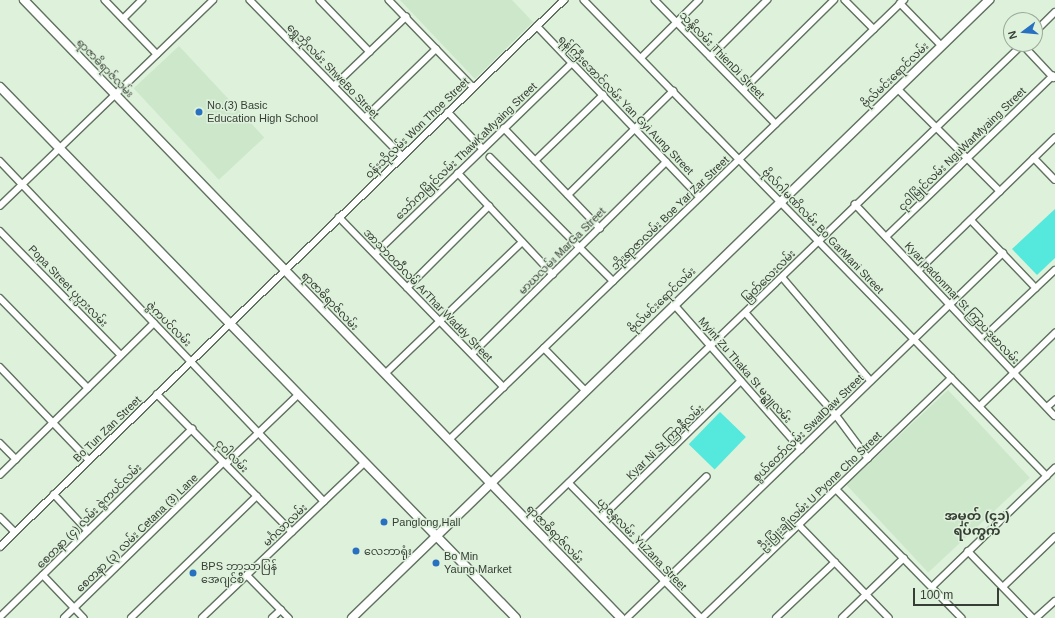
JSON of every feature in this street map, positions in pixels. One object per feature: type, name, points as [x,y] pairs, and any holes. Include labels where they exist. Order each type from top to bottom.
[{"type":"street","name":"ရာဇာဓိရာဇ်လမ်း","points":[[24,0],[449,440],[487,489],[528,522],[621,618]]},
{"type":"street","points":[[104,0],[157,54]]},
{"type":"street","points":[[123,19],[142,0]]},
{"type":"street","points":[[0,206],[59,146],[213,0]]},
{"type":"street","name":"ရွှေဘိုလမ်း ShweBo Street","points":[[250,0],[402,156]]},
{"type":"street","points":[[320,0],[370,52]]},
{"type":"street","points":[[389,0],[473,87]]},
{"type":"street","name":"ဝန်းသိုလမ်း Won Thoe Street","points":[[228,324],[564,0]]},
{"type":"street","name":"ဗိုလ်ဂါမဏိလမ်း Bo GarMani Street","points":[[584,0],[1047,476]]},
{"type":"street","name":"သန္ဒိလမ်း ThienDi Street","points":[[655,0],[776,124]]},
{"type":"street","points":[[641,58],[699,0]]},
{"type":"street","points":[[710,57],[768,0]]},
{"type":"street","points":[[743,90],[834,0]]},
{"type":"street","points":[[846,0],[874,29]]},
{"type":"street","name":"ဗိုလ်မင်းရောင်လမ်း","points":[[352,618],[449,526],[674,304],[989,0]]},
{"type":"street","points":[[902,2],[942,46]]},
{"type":"street","name":"ဘိုးရာဇာလမ်း Boe Yar Zar Street","points":[[449,440],[902,2]]},
{"type":"street","points":[[1043,24],[1055,12]]},
{"type":"street","points":[[334,86],[406,18]]},
{"type":"street","name":"ရန်ကြီးအောင်လမ်း Yan Gyi Aung Street","points":[[537,26],[700,197]]},
{"type":"street","points":[[365,118],[436,49]]},
{"type":"street","name":"မြတ်လေးလမ်း","points":[[528,522],[782,278],[855,204],[1015,52]]},
{"type":"street","points":[[1031,52],[1054,77]]},
{"type":"street","name":"သော်ကမြိုင်လမ်း ThawKaMyaing Street","points":[[375,254],[572,63]]},
{"type":"street","name":"ငုဝါမြိုင်လမ်း NguWarMyaing Street","points":[[886,237],[967,158],[1054,77]]},
{"type":"street","points":[[0,86],[228,324],[364,462],[439,534],[516,618]]},
{"type":"street","points":[[897,88],[1000,191]]},
{"type":"street","points":[[568,195],[673,91]]},
{"type":"street","points":[[535,161],[603,95]]},
{"type":"street","points":[[448,112],[483,149]]},
{"type":"street","points":[[504,128],[600,228]]},
{"type":"street","points":[[918,271],[1055,138]]},
{"type":"street","points":[[490,157],[613,281]]},
{"type":"street","points":[[1034,158],[1055,180]]},
{"type":"street","name":"ဇွဲကပင်လမ်း","points":[[0,161],[154,323],[192,360],[258,433],[324,501]]},
{"type":"street","name":"မာဃလမ်း MarGa Street","points":[[472,354],[666,162]]},
{"type":"street","points":[[458,173],[553,274]]},
{"type":"street","name":"Kyar padonmar St ကြာပဒုမာလမ်း","points":[[855,204],[1055,416]]},
{"type":"street","points":[[407,288],[489,206]]},
{"type":"street","name":"အာသာဝတီလမ် ArThar Waddy Street","points":[[338,217],[504,387]]},
{"type":"street","points":[[971,220],[1036,288]]},
{"type":"street","name":"Popa Street ပုပ္ပားလမ်း","points":[[0,231],[121,355]]},
{"type":"street","points":[[386,374],[522,242]]},
{"type":"street","name":"စွယ်တော်လမ်း SwalDaw Street","points":[[627,618],[1003,253]]},
{"type":"street","points":[[982,339],[1055,270]]},
{"type":"street","points":[[782,278],[871,381]]},
{"type":"street","points":[[0,298],[88,388]]},
{"type":"street","name":"Myint Zu Thaka St မဥ္ဇူလမ်း","points":[[674,304],[801,449]]},
{"type":"street","points":[[746,313],[836,415],[868,458]]},
{"type":"street","points":[[0,475],[154,323]]},
{"type":"street","name":"Bo Tun Zan Street","points":[[0,547],[228,324]]},
{"type":"street","points":[[980,406],[1055,333]]},
{"type":"street","points":[[544,348],[586,390]]},
{"type":"street","points":[[0,367],[89,460]]},
{"type":"street","name":"ဦးပြုံးချိုလမ်း U Pyone Cho Street","points":[[702,618],[951,378]]},
{"type":"street","name":"Kyar Ni St ကြာနီလမ်း","points":[[602,517],[742,381]]},
{"type":"street","name":"ငုဝါလမ်း","points":[[157,394],[292,532]]},
{"type":"street","name":"စေတနာ (၃) လမ်း Cetana (3) Lane","points":[[64,618],[298,395]]},
{"type":"street","points":[[1047,408],[1055,400]]},
{"type":"street","name":"စေတနာ (၄) လမ်း ဇွဲကပင်လမ်း","points":[[0,617],[192,429]]},
{"type":"street","points":[[0,443],[16,459]]},
{"type":"street","name":"မင်္ဂလာလမ်း","points":[[202,618],[364,462]]},
{"type":"street","points":[[932,587],[1055,468]]},
{"type":"street","points":[[633,548],[706,477]]},
{"type":"street","name":"ယုဇနလမ်း YuZana Street","points":[[569,484],[702,618]]},
{"type":"street","points":[[836,488],[962,618]]},
{"type":"street","points":[[54,494],[88,531]]},
{"type":"street","points":[[131,618],[257,496]]},
{"type":"street","points":[[0,516],[15,532]]},
{"type":"street","points":[[799,525],[889,618]]},
{"type":"street","points":[[1003,587],[1055,537]]},
{"type":"street","points":[[968,552],[1035,618],[1055,601]]},
{"type":"street","points":[[842,618],[904,558]]},
{"type":"street","points":[[776,618],[835,562]]},
{"type":"street","points":[[247,575],[289,618]]},
{"type":"street","points":[[43,576],[84,618]]},
{"type":"street","points":[[272,618],[281,610]]},
{"type":"shaded area","points":[[400,0],[512,0],[533,22],[475,79]]},
{"type":"shaded area","name":"No.(3) Basic Education High School","points":[[179,46],[264,137],[219,180],[134,88]]},
{"type":"shaded area","points":[[948,390],[1030,478],[928,573],[846,485]]},
{"type":"water","points":[[1055,209],[1055,258],[1037,275],[1012,249]]},
{"type":"water","points":[[720,412],[746,437],[715,469],[689,444]]},
{"type":"place","name":"No.(3) Basic Education High School","points":[[199,112]]},
{"type":"place","name":"Panglong Hall","points":[[384,522]]},
{"type":"place","name":"လေဘာရုံး","points":[[356,551]]},
{"type":"place","name":"Bo Min Yaung Market","points":[[436,563]]},
{"type":"place","name":"BPS ဘာသာပြန် အေဂျင်စီ","points":[[193,573]]},
{"type":"district","name":"အမှတ် (၄၁) ရပ်ကွက်","points":[[977,524]]}]
